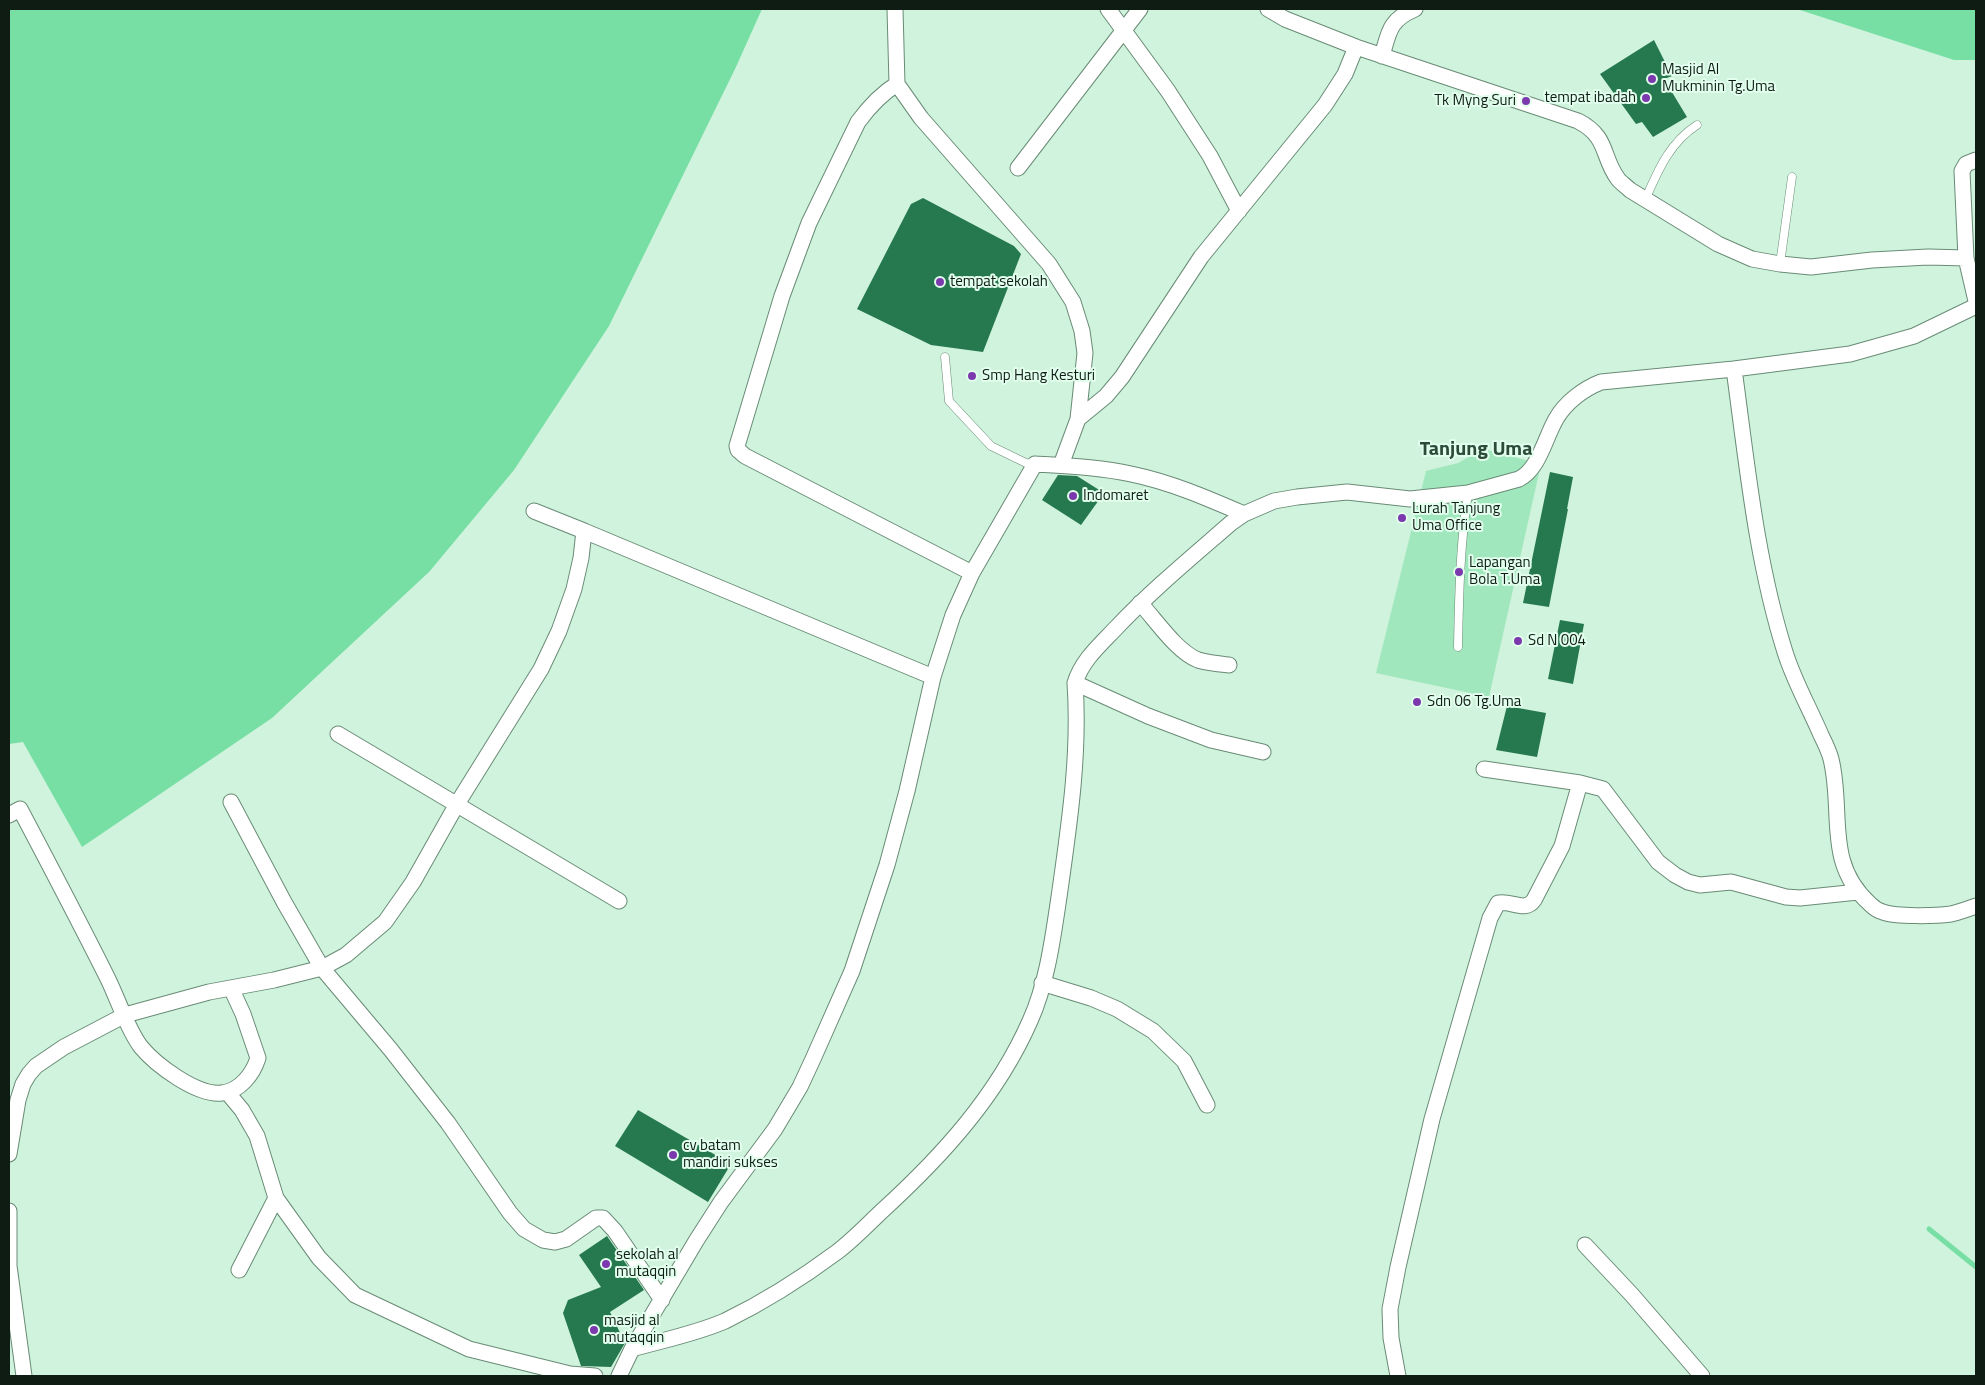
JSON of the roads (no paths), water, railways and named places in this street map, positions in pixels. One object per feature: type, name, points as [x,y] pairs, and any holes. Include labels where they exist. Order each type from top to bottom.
[{"type":"street","points":[[895,9],[897,84],[921,118],[1049,264],[1073,302],[1082,331],[1085,354],[1078,419],[1061,465]]},
{"type":"street","points":[[1108,9],[1168,91],[1210,156],[1239,211]]},
{"type":"street","points":[[1018,168],[1140,9]]},
{"type":"street","points":[[1268,9],[1285,18],[1356,47],[1578,121],[1588,126],[1605,149],[1619,180],[1645,200],[1718,244],[1752,259],[1811,267],[1872,260],[1928,257],[1966,258]]},
{"type":"street","points":[[1382,56],[1392,23],[1415,9]]},
{"type":"street","points":[[1078,419],[1106,396],[1122,377],[1201,257],[1286,156],[1325,106],[1345,74],[1356,47]]},
{"type":"street","points":[[897,84],[880,97],[858,122],[809,223],[782,296],[737,446],[745,456],[972,573]]},
{"type":"street","points":[[1976,160],[1966,164],[1962,171],[1966,258],[1976,301]]},
{"type":"street","points":[[632,1349],[703,1330],[725,1321],[762,1302],[838,1251],[914,1182],[950,1144],[992,1090],[1011,1061],[1031,1020],[1053,937],[1073,798],[1075,683],[1078,673],[1091,654],[1140,603],[1231,523],[1244,514],[1274,501],[1347,492],[1410,499],[1468,492],[1519,479],[1526,476],[1556,418],[1576,396],[1589,387],[1601,382],[1734,369],[1850,354],[1914,336],[1976,306]]},
{"type":"street","points":[[1734,369],[1758,548],[1784,652],[1831,758],[1842,864],[1858,892],[1881,912],[1894,915],[1950,914],[1976,906]]},
{"type":"street","points":[[619,1376],[632,1349],[721,1202],[775,1128],[800,1087],[852,971],[887,865],[907,791],[933,677],[953,615],[972,573],[1035,464],[1082,466],[1130,474],[1175,486],[1244,514]]},
{"type":"street","points":[[534,511],[933,677]]},
{"type":"street","points":[[9,1154],[18,1100],[23,1084],[36,1066],[64,1047],[125,1015],[209,992],[274,980],[322,968],[346,955],[385,922],[413,882],[457,804],[540,669],[559,631],[574,590],[581,558],[584,531]]},
{"type":"street","points":[[1140,603],[1182,649],[1191,656],[1206,662],[1229,665]]},
{"type":"street","points":[[1075,683],[1148,716],[1211,740],[1263,752]]},
{"type":"street","points":[[338,734],[619,902]]},
{"type":"street","points":[[1484,769],[1580,783],[1603,789],[1658,862],[1688,882],[1700,885],[1730,882],[1786,897],[1800,898],[1858,892]]},
{"type":"street","points":[[1398,1376],[1390,1309],[1398,1268],[1432,1119],[1490,918],[1495,905],[1498,903],[1503,901],[1527,906],[1534,900],[1562,846],[1580,783]]},
{"type":"street","points":[[231,802],[284,902],[322,968],[391,1050],[448,1123],[510,1213],[524,1229],[538,1238],[554,1242],[566,1239],[596,1218],[603,1218],[615,1231],[662,1300]]},
{"type":"street","points":[[9,815],[20,809],[107,976],[140,1045],[151,1058],[168,1072],[205,1090],[219,1093],[238,1088],[252,1072],[258,1058],[243,1014],[231,988]]},
{"type":"street","points":[[1042,983],[1117,1008],[1153,1032],[1184,1061],[1208,1105]]},
{"type":"street","points":[[227,1092],[242,1110],[257,1136],[276,1198],[319,1258],[355,1295],[469,1349],[567,1375],[595,1376]]},
{"type":"street","points":[[239,1270],[276,1198]]},
{"type":"street","points":[[9,1211],[9,1266],[24,1376]]},
{"type":"street","points":[[1585,1245],[1632,1295],[1702,1376]]},
{"type":"lane","points":[[1645,200],[1662,163],[1675,143],[1697,124]]},
{"type":"lane","points":[[1780,264],[1792,177]]},
{"type":"lane","points":[[945,357],[949,401],[991,446],[1020,460],[1035,464]]},
{"type":"lane","points":[[1458,647],[1459,582],[1468,492]]},
{"type":"waterway","points":[[1929,1229],[1976,1267]]},
{"type":"place","name":"Masjid Al Mukminin Tg.Uma","points":[[1652,79]]},
{"type":"place","name":"tempat ibadah","points":[[1646,98]]},
{"type":"place","name":"Tk Myng Suri","points":[[1526,101]]},
{"type":"place","name":"tempat sekolah","points":[[940,282]]},
{"type":"place","name":"Smp Hang Kesturi","points":[[972,376]]},
{"type":"place","name":"Indomaret","points":[[1073,496]]},
{"type":"place","name":"Lurah Tanjung Uma Office","points":[[1402,518]]},
{"type":"place","name":"Lapangan Bola T.Uma","points":[[1459,572]]},
{"type":"place","name":"Sd N 004","points":[[1518,641]]},
{"type":"place","name":"Sdn 06 Tg.Uma","points":[[1417,702]]},
{"type":"place","name":"cv batam mandiri sukses","points":[[673,1155]]},
{"type":"place","name":"sekolah al mutaqqin","points":[[606,1264]]},
{"type":"place","name":"masjid al mutaqqin","points":[[594,1330]]},
{"type":"district","name":"Tanjung Uma","points":[[1476,450]]}]
